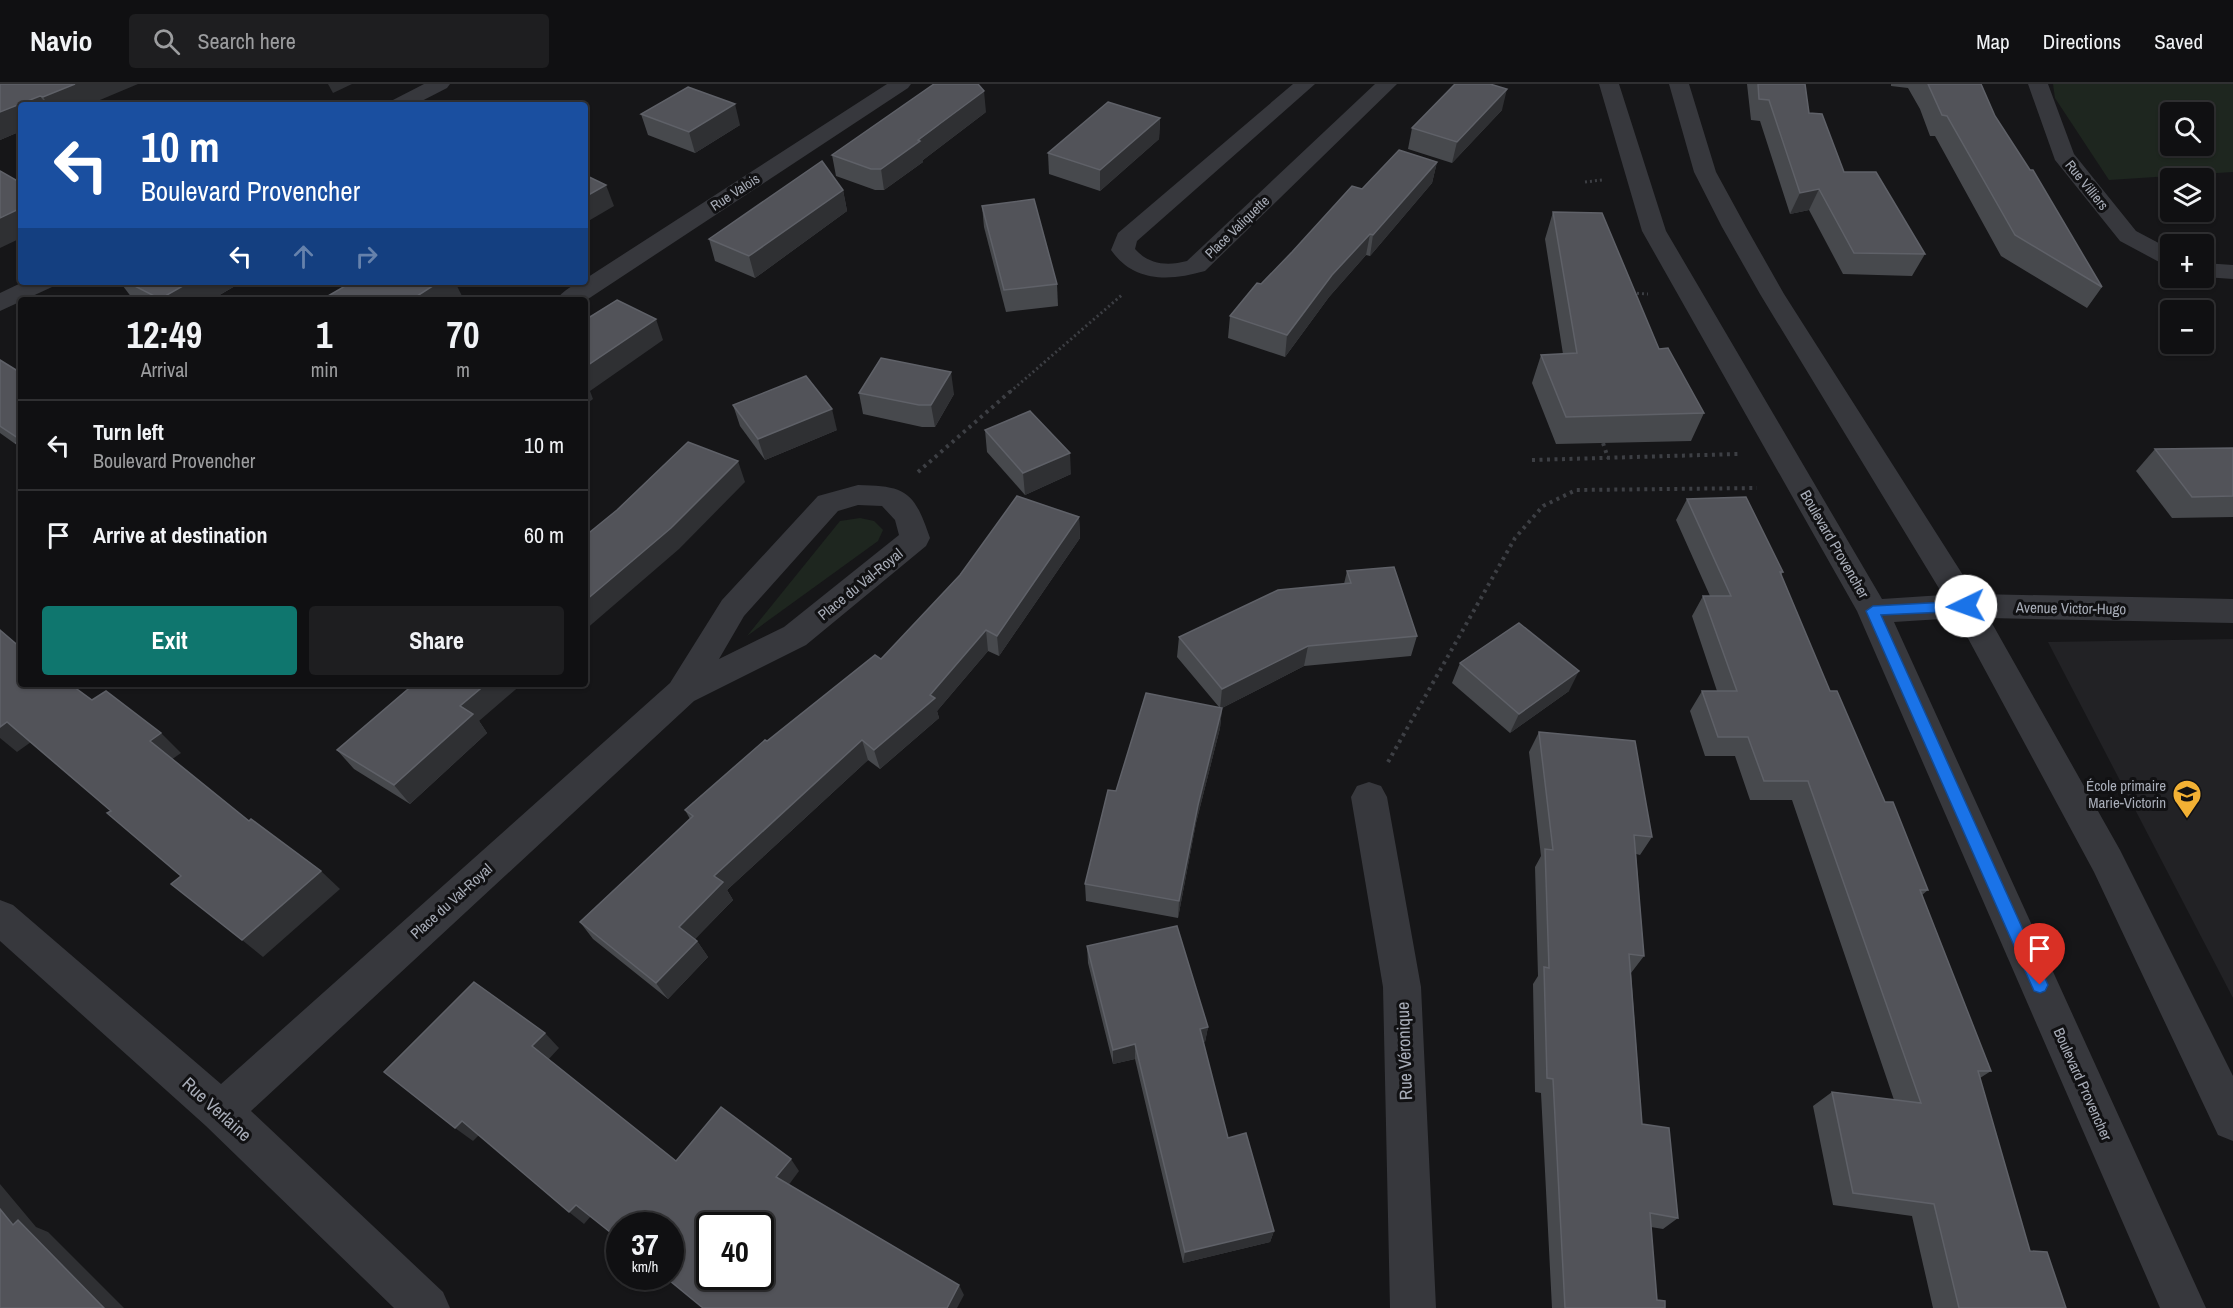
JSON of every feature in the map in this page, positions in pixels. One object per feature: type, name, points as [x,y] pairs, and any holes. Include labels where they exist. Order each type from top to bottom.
[{"type":"street","points":[[404,102],[440,84]]},
{"type":"street","name":"Rue Valois","points":[[574,297],[901,84]]},
{"type":"street","name":"Place Valiquette","points":[[1305,84],[1126,238],[1123,250],[1131,261],[1151,270],[1176,273],[1196,266],[1387,84]]},
{"type":"street","name":"Boulevard Provencher","points":[[1609,84],[1654,231],[1873,611],[2183,1308]]},
{"type":"street","points":[[1673,84],[1705,172],[1734,227],[1772,294],[1966,606],[2107,861],[2233,1120]]},
{"type":"street","name":"Rue Villiers","points":[[2038,84],[2063,155],[2128,236],[2160,253]]},
{"type":"street","points":[[2214,271],[2233,272]]},
{"type":"street","points":[[19,297],[41,290]]},
{"type":"street","points":[[0,303],[18,297]]},
{"type":"street","name":"Place du Val-Royal","points":[[221,1111],[682,692],[795,636],[915,538],[908,516],[890,496],[858,495],[828,503],[733,608],[682,692]]},
{"type":"street","name":"Avenue Victor-Hugo","points":[[1873,611],[1966,606],[2233,612]]},
{"type":"street","name":"Rue Véronique","points":[[1369,797],[1402,987],[1413,1308]]},
{"type":"street","name":"Rue Verlaine","points":[[0,917],[221,1111],[427,1308]]},
{"type":"path","points":[[890,496],[1151,270]]},
{"type":"path","points":[[1603,443],[1608,458]]},
{"type":"path","points":[[1532,460],[1746,454]]},
{"type":"path","points":[[1369,797],[1515,538],[1543,506],[1576,490],[1761,488]]},
{"type":"shaded area","points":[[2053,84],[2233,84],[2233,172],[2214,173],[2214,168],[2160,168],[2160,177],[2109,180],[2055,98]]},
{"type":"shaded area","points":[[860,518],[874,521],[883,530],[878,541],[747,636],[840,521]]},
{"type":"shaded area","name":"École primaire Marie-Victorin","points":[[2233,639],[2233,998],[2048,642]]},
{"type":"building","points":[[0,84],[75,84],[43,97],[18,102],[18,105],[0,112]]},
{"type":"building","points":[[934,84],[978,84],[984,91],[881,169],[871,169],[832,155]]},
{"type":"building","points":[[1455,84],[1490,84],[1507,89],[1457,142],[1412,128]]},
{"type":"building","points":[[1758,84],[1805,84],[1809,113],[1822,114],[1844,172],[1876,172],[1925,254],[1854,253],[1819,189],[1800,193],[1769,100],[1759,99]]},
{"type":"building","points":[[1928,84],[1981,84],[1995,116],[2030,170],[2033,170],[2102,287],[2015,235],[1947,116],[1942,115]]},
{"type":"building","points":[[688,87],[735,104],[689,132],[641,114]]},
{"type":"building","points":[[1108,102],[1160,118],[1100,170],[1048,153]]},
{"type":"building","points":[[1399,150],[1437,162],[1373,235],[1370,234],[1332,275],[1287,335],[1230,316],[1257,283],[1261,284],[1352,186],[1362,189]]},
{"type":"building","points":[[822,161],[843,190],[749,256],[709,239]]},
{"type":"building","points":[[0,171],[18,181],[18,209],[0,218]]},
{"type":"building","points":[[588,176],[606,185],[588,195]]},
{"type":"building","points":[[1034,199],[1057,284],[1004,290],[982,206]]},
{"type":"building","points":[[1553,212],[1602,213],[1659,349],[1668,348],[1704,413],[1566,417],[1541,355],[1577,353]]},
{"type":"building","points":[[133,285],[185,285],[164,297],[156,297]]},
{"type":"building","points":[[347,285],[434,285],[416,297],[326,297]]},
{"type":"building","points":[[617,300],[656,319],[588,365],[588,318]]},
{"type":"building","points":[[881,358],[951,372],[931,405],[919,405],[859,393]]},
{"type":"building","points":[[0,360],[18,371],[18,438],[0,426]]},
{"type":"building","points":[[806,376],[832,409],[758,439],[733,405]]},
{"type":"building","points":[[1030,411],[1070,453],[1023,473],[985,430]]},
{"type":"building","points":[[688,442],[738,461],[671,528],[588,598],[588,534],[617,510]]},
{"type":"building","points":[[2233,448],[2233,496],[2192,497],[2155,449]]},
{"type":"building","points":[[1017,496],[1079,517],[997,636],[986,630],[930,695],[935,698],[874,750],[862,740],[714,876],[723,882],[679,927],[697,941],[656,983],[580,922],[693,816],[685,810],[765,740],[767,741],[875,655],[881,659],[960,575]]},
{"type":"building","points":[[1746,497],[1783,572],[1780,572],[1830,691],[1837,691],[1885,802],[1893,802],[1928,890],[1920,890],[1991,1071],[1978,1071],[2030,1251],[2047,1252],[2066,1308],[1959,1308],[1934,1204],[1853,1193],[1832,1092],[1921,1103],[1808,781],[1764,781],[1748,737],[1718,737],[1702,691],[1737,691],[1703,596],[1731,596],[1687,499]]},
{"type":"building","points":[[1394,567],[1417,636],[1308,646],[1222,689],[1179,637],[1278,590],[1351,583],[1347,571]]},
{"type":"building","points":[[1519,623],[1579,671],[1519,714],[1460,663]]},
{"type":"building","points":[[0,630],[18,645],[18,687],[74,687],[92,700],[106,691],[161,733],[150,741],[249,821],[251,819],[321,871],[242,940],[171,884],[181,876],[107,813],[111,811],[7,722],[0,727]]},
{"type":"building","points":[[410,687],[482,687],[460,706],[473,714],[394,785],[337,750]]},
{"type":"building","points":[[1146,693],[1222,708],[1198,805],[1179,901],[1085,884],[1108,790],[1116,791]]},
{"type":"building","points":[[1539,732],[1635,741],[1652,837],[1634,835],[1644,956],[1629,954],[1642,1124],[1669,1128],[1678,1218],[1650,1213],[1657,1300],[1665,1301],[1665,1308],[1565,1308],[1553,1079],[1547,1078],[1544,967],[1549,968],[1545,849],[1553,850]]},
{"type":"building","points":[[1177,926],[1208,1027],[1200,1029],[1228,1138],[1246,1133],[1274,1231],[1185,1252],[1135,1044],[1113,1050],[1087,946]]},
{"type":"building","points":[[474,982],[545,1033],[532,1046],[676,1161],[721,1107],[791,1159],[776,1177],[959,1285],[947,1308],[703,1308],[681,1290],[684,1290],[684,1212],[606,1212],[606,1229],[576,1205],[569,1212],[462,1121],[455,1128],[384,1072]]},
{"type":"building","points":[[0,1209],[13,1225],[18,1220],[104,1308],[0,1308]]},
{"type":"place","name":"École primaire Marie-Victorin","points":[[2187,820]]},
{"type":"route","points":[[1966,606],[1873,611],[2040,985]]}]
